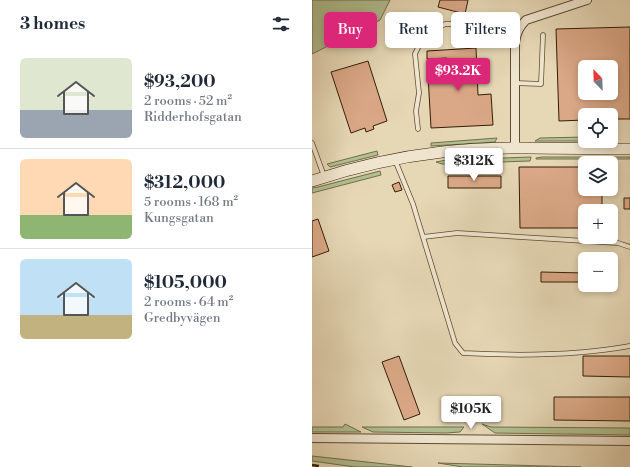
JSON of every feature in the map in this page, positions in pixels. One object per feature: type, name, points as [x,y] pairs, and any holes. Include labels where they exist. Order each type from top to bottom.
[{"type":"main road","points":[[312,181],[395,159],[442,152],[515,149],[630,148]]},
{"type":"street","points":[[520,27],[526,20],[587,0]]},
{"type":"street","points":[[514,48],[515,149]]},
{"type":"street","points":[[312,438],[630,441]]},
{"type":"lane","points":[[418,129],[416,111],[419,93],[415,54],[423,37],[446,24],[451,24]]},
{"type":"lane","points":[[515,83],[542,84],[543,35]]},
{"type":"lane","points":[[312,143],[324,177]]},
{"type":"lane","points":[[395,159],[413,204],[455,343],[463,353],[496,355],[570,354],[630,346]]},
{"type":"lane","points":[[423,237],[457,233],[618,243],[630,247]]},
{"type":"green space","points":[[312,0],[390,0],[380,20],[377,22],[377,12],[324,12],[324,48],[312,54]]},
{"type":"green space","points":[[578,137],[578,141],[535,141],[540,138]]},
{"type":"green space","points":[[497,138],[495,142],[431,146],[431,143]]},
{"type":"green space","points":[[377,151],[378,155],[330,167],[327,164]]},
{"type":"green space","points":[[531,157],[530,161],[442,164],[436,162],[446,160]]},
{"type":"green space","points":[[578,157],[578,159],[536,159]]},
{"type":"green space","points":[[618,157],[630,157],[630,159],[618,159]]},
{"type":"green space","points":[[380,171],[381,175],[312,193],[312,188]]},
{"type":"green space","points":[[345,424],[361,432],[312,432],[312,427],[343,427]]},
{"type":"green space","points":[[482,424],[491,427],[630,428],[630,435],[495,433]]},
{"type":"green space","points":[[362,427],[464,427],[460,432],[446,433],[373,432]]},
{"type":"green space","points":[[312,456],[412,467],[355,467],[312,461]]},
{"type":"green space","points":[[438,463],[581,467],[463,467]]},
{"type":"building","points":[[440,0],[468,0],[465,12],[457,12],[438,7]]},
{"type":"building","points":[[630,27],[630,119],[618,119],[618,108],[578,108],[578,120],[559,121],[556,29]]},
{"type":"building","points":[[476,48],[478,95],[491,94],[493,125],[431,128],[428,75],[448,74],[447,58],[427,59],[427,51]]},
{"type":"building","points":[[368,61],[387,121],[373,126],[374,129],[366,132],[365,128],[351,133],[331,72]]},
{"type":"building","points":[[519,167],[578,167],[578,196],[602,196],[602,204],[578,204],[578,228],[520,228]]},
{"type":"building","points":[[448,176],[501,176],[501,188],[448,188]]},
{"type":"building","points":[[399,182],[402,190],[395,192],[392,185]]},
{"type":"building","points":[[624,198],[630,198],[630,209],[624,209]]},
{"type":"building","points":[[318,219],[329,251],[312,257],[312,221]]},
{"type":"building","points":[[541,272],[578,273],[578,282],[541,282]]},
{"type":"building","points":[[399,356],[420,414],[404,420],[382,362]]},
{"type":"building","points":[[583,356],[630,356],[630,377],[583,376]]},
{"type":"building","points":[[554,397],[630,397],[630,421],[554,420]]},
{"type":"railway","points":[[312,465],[325,467]]}]
